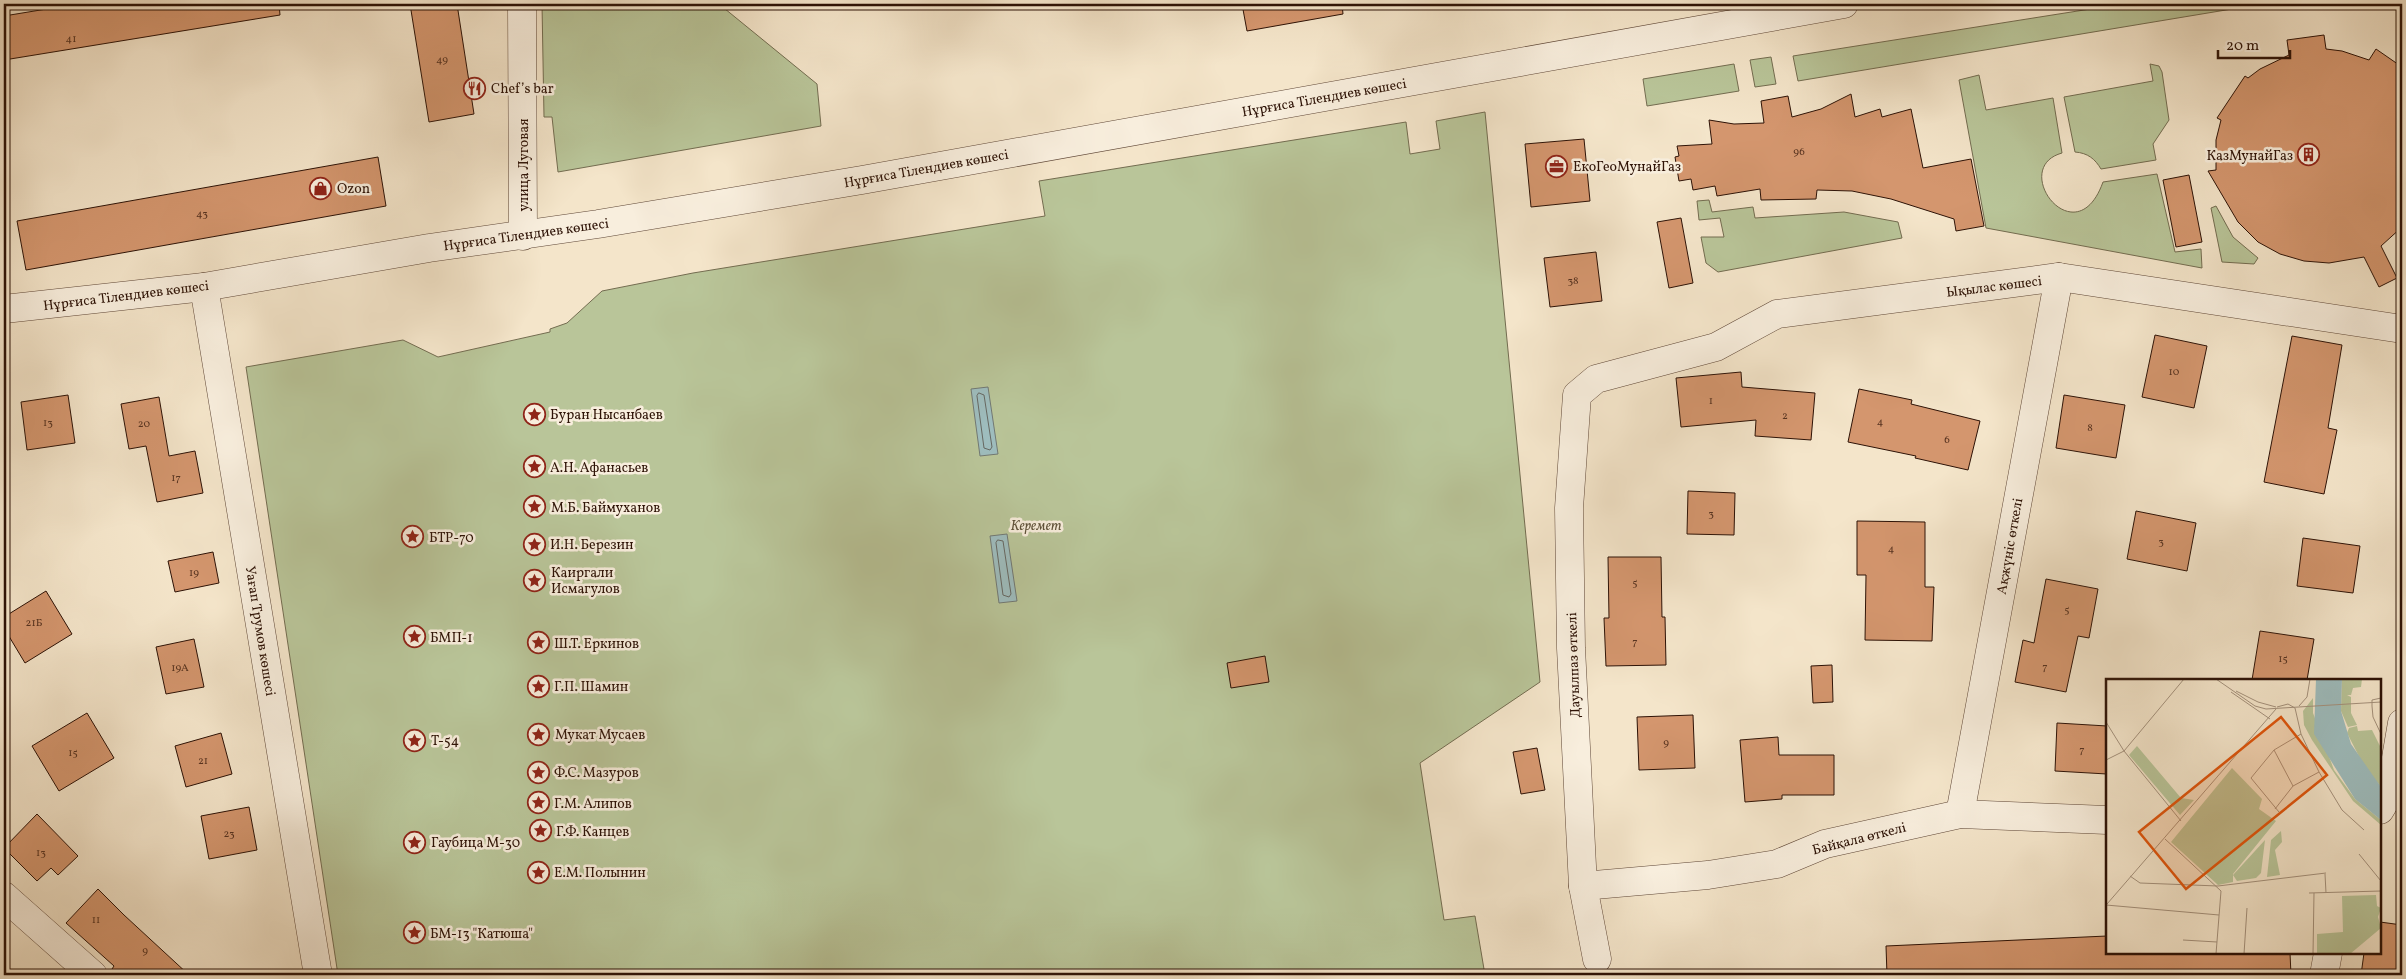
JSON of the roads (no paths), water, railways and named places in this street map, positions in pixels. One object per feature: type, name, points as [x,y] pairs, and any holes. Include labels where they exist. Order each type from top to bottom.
[{"type":"street","name":"улица Луговая","points":[[522,4],[523,236]]},
{"type":"street","name":"Нұрғиса Тілендиев көшесі","points":[[4,309],[204,287],[430,248],[523,236],[862,180],[1844,4]]},
{"type":"street","name":"Ықылас көшесі","points":[[1596,379],[1716,348],[1777,314],[2059,277],[2402,328]]},
{"type":"street","name":"Ақжүніс өткелі","points":[[1960,814],[2059,277]]},
{"type":"street","name":"Уағап Трумов көшесі","points":[[204,287],[318,975]]},
{"type":"street","name":"Дауылпаз өткелі","points":[[1596,379],[1577,395],[1570,508],[1571,648],[1583,886],[1597,959]]},
{"type":"street","points":[[2381,808],[2390,793],[2402,724]]},
{"type":"street","name":"Байқала өткелі","points":[[1583,886],[1708,875],[1777,864],[1825,844],[1960,814],[2106,820]]},
{"type":"street","points":[[4,896],[93,975]]},
{"type":"street","points":[[2324,975],[2328,954]]},
{"type":"water","points":[[988,387],[998,454],[980,456],[971,389]]},
{"type":"water","points":[[1007,534],[1017,601],[999,603],[990,536]]},
{"type":"place","name":"Chef’s bar","points":[[475,88]]},
{"type":"place","name":"КазМунайГаз","points":[[2309,155]]},
{"type":"place","name":"ЕкоГеоМунайГаз","points":[[1557,166]]},
{"type":"place","name":"Ozon","points":[[321,188]]},
{"type":"place","name":"Буран Нысанбаев","points":[[534,414]]},
{"type":"place","name":"А.Н. Афанасьев","points":[[534,467]]},
{"type":"place","name":"М.Б. Баймуханов","points":[[535,507]]},
{"type":"place","name":"БТР-70","points":[[413,537]]},
{"type":"place","name":"И.Н. Березин","points":[[534,544]]},
{"type":"place","name":"Каиргали Исмагулов","points":[[535,580]]},
{"type":"place","name":"БМП-1","points":[[414,637]]},
{"type":"place","name":"Ш.Т. Еркинов","points":[[538,643]]},
{"type":"place","name":"Г.П. Шамин","points":[[538,686]]},
{"type":"place","name":"Мукат Мусаев","points":[[539,734]]},
{"type":"place","name":"Т-54","points":[[415,740]]},
{"type":"place","name":"Ф.С. Мазуров","points":[[538,772]]},
{"type":"place","name":"Г.М. Алипов","points":[[538,803]]},
{"type":"place","name":"Г.Ф. Канцев","points":[[540,831]]},
{"type":"place","name":"Гаубица М-30","points":[[415,842]]},
{"type":"place","name":"Е.М. Полынин","points":[[538,872]]},
{"type":"place","name":"БМ-13 \"Катюша\"","points":[[414,933]]},
{"type":"park label","name":"Керемет","points":[[1036,525]]}]
